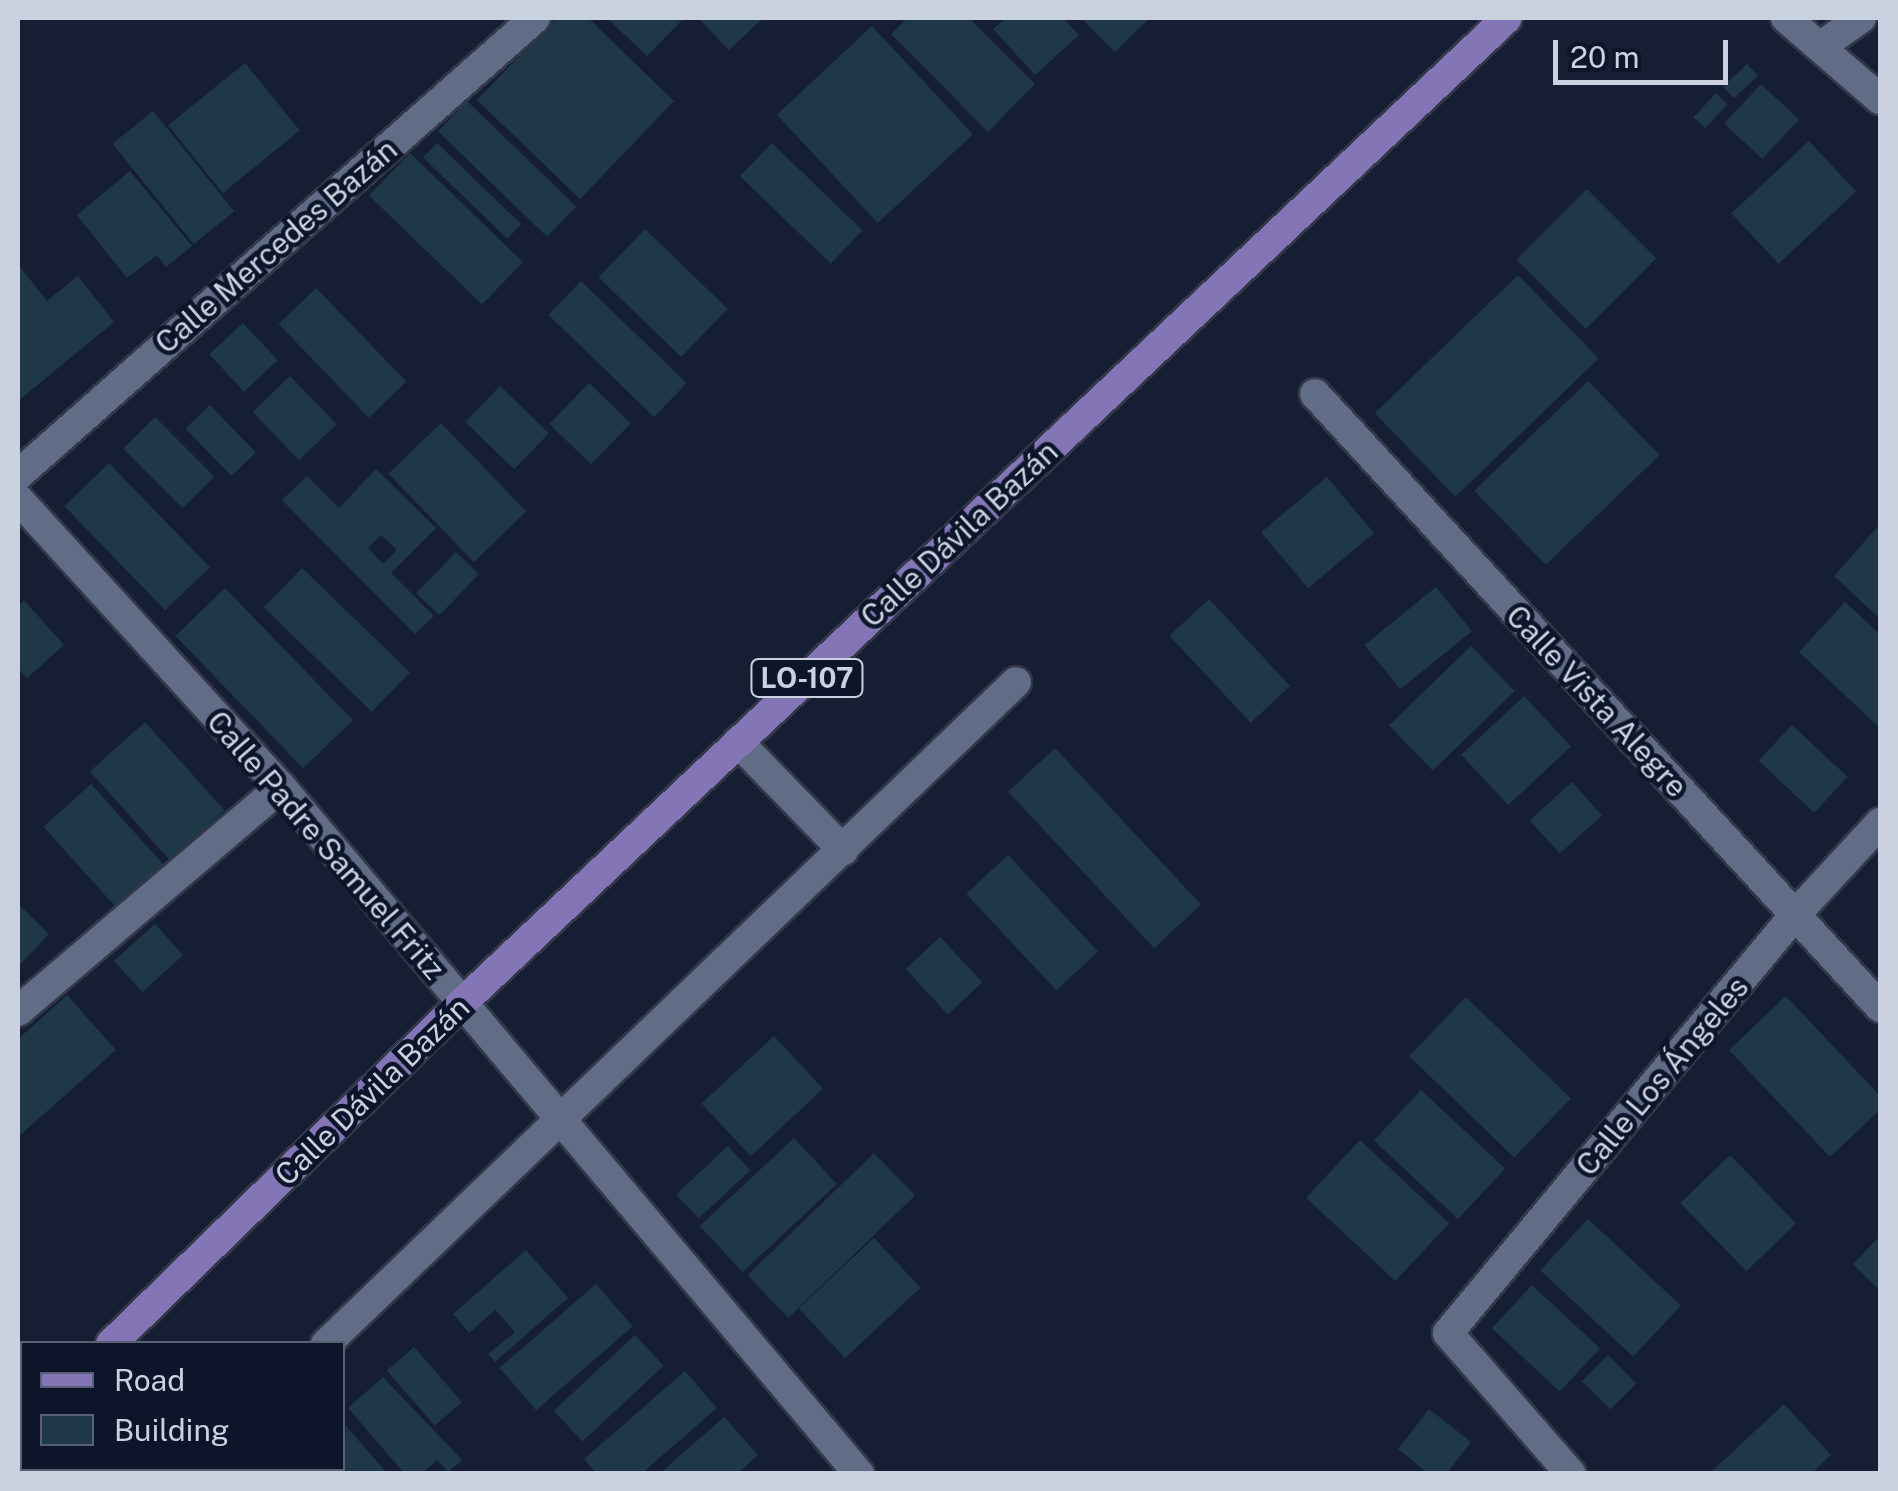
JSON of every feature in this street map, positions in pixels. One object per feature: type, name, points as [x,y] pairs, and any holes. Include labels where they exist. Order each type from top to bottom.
[{"type":"main road","name":"Calle Dávila Bazán","points":[[114,1341],[462,1004],[1507,18]]},
{"type":"street","name":"Calle Mercedes Bazán","points":[[18,475],[535,18]]},
{"type":"street","points":[[1786,18],[1880,98]]},
{"type":"street","points":[[1820,47],[1861,18]]},
{"type":"street","name":"Calle Vista Alegre","points":[[1315,394],[1880,1007]]},
{"type":"street","name":"Calle Padre Samuel Fritz","points":[[18,499],[280,787],[859,1474]]},
{"type":"street","points":[[329,1341],[563,1123],[1016,682]]},
{"type":"street","points":[[738,742],[843,850]]},
{"type":"street","points":[[18,1010],[280,787]]},
{"type":"street","name":"Calle Los Ángeles","points":[[1570,1474],[1448,1333],[1794,916],[1880,823]]},
{"type":"building","points":[[556,18],[588,18],[674,101],[580,199],[477,100]]},
{"type":"building","points":[[607,18],[684,18],[647,56]]},
{"type":"building","points":[[698,18],[763,18],[729,50]]},
{"type":"building","points":[[908,18],[969,18],[1035,84],[988,132],[891,34]]},
{"type":"building","points":[[1006,18],[1063,18],[1079,35],[1035,75],[993,29]]},
{"type":"building","points":[[1081,18],[1150,18],[1115,52]]},
{"type":"building","points":[[872,26],[973,134],[878,223],[777,115]]},
{"type":"building","points":[[245,63],[300,131],[223,193],[168,125]]},
{"type":"building","points":[[1747,64],[1758,76],[1734,98],[1723,87]]},
{"type":"building","points":[[1761,84],[1799,119],[1762,159],[1724,123]]},
{"type":"building","points":[[1716,93],[1728,104],[1705,128],[1693,117]]},
{"type":"building","points":[[467,101],[576,207],[547,237],[438,131]]},
{"type":"building","points":[[153,111],[234,211],[194,244],[113,144]]},
{"type":"building","points":[[1809,141],[1856,191],[1779,264],[1731,213]]},
{"type":"building","points":[[437,143],[521,224],[507,239],[423,157]]},
{"type":"building","points":[[772,143],[863,231],[831,264],[740,176]]},
{"type":"building","points":[[410,153],[523,262],[482,305],[369,195]]},
{"type":"building","points":[[130,171],[192,246],[166,267],[157,255],[127,278],[77,215]]},
{"type":"building","points":[[1587,189],[1656,258],[1586,329],[1516,260]]},
{"type":"building","points":[[645,229],[728,309],[681,357],[598,277]]},
{"type":"building","points":[[18,264],[47,301],[78,276],[114,322],[18,401]]},
{"type":"building","points":[[1518,275],[1599,358],[1455,497],[1375,413]]},
{"type":"building","points":[[581,281],[687,383],[654,417],[548,315]]},
{"type":"building","points":[[316,288],[406,382],[369,418],[279,324]]},
{"type":"building","points":[[243,323],[278,360],[244,392],[209,354]]},
{"type":"building","points":[[290,376],[337,424],[299,460],[253,412]]},
{"type":"building","points":[[1588,381],[1660,455],[1546,565],[1474,491]]},
{"type":"building","points":[[589,383],[631,423],[591,464],[549,424]]},
{"type":"building","points":[[500,386],[549,433],[514,469],[465,422]]},
{"type":"building","points":[[210,405],[256,452],[231,476],[186,429]]},
{"type":"building","points":[[155,417],[214,476],[183,508],[123,449]]},
{"type":"building","points":[[441,423],[526,511],[474,562],[388,474]]},
{"type":"building","points":[[109,463],[210,567],[165,610],[64,506]]},
{"type":"building","points":[[376,469],[436,528],[391,573],[434,616],[415,634],[282,500],[307,476],[339,508]],"holes":[[[381,535],[397,550],[383,564],[368,548]]]},
{"type":"building","points":[[1327,477],[1374,533],[1308,588],[1261,532]]},
{"type":"building","points":[[1880,524],[1880,619],[1834,576]]},
{"type":"building","points":[[456,552],[479,574],[439,615],[416,593]]},
{"type":"building","points":[[302,568],[410,672],[372,712],[264,608]]},
{"type":"building","points":[[1436,587],[1472,631],[1400,689],[1365,645]]},
{"type":"building","points":[[225,588],[353,720],[303,768],[175,636]]},
{"type":"building","points":[[1209,599],[1290,686],[1251,723],[1170,636]]},
{"type":"building","points":[[24,600],[64,645],[27,678],[18,668],[18,607]]},
{"type":"building","points":[[1845,602],[1880,634],[1880,728],[1799,652]]},
{"type":"building","points":[[1471,646],[1515,691],[1433,771],[1389,725]]},
{"type":"building","points":[[1524,696],[1571,746],[1508,805],[1461,755]]},
{"type":"building","points":[[145,722],[225,810],[170,860],[90,772]]},
{"type":"building","points":[[1792,725],[1848,777],[1814,813],[1759,761]]},
{"type":"building","points":[[1055,748],[1201,905],[1154,948],[1008,792]]},
{"type":"building","points":[[1572,782],[1602,815],[1560,854],[1530,820]]},
{"type":"building","points":[[91,784],[163,864],[116,907],[43,827]]},
{"type":"building","points":[[1008,855],[1098,952],[1056,990],[966,894]]},
{"type":"building","points":[[18,904],[49,934],[18,967]]},
{"type":"building","points":[[155,924],[183,955],[142,992],[114,961]]},
{"type":"building","points":[[940,937],[982,982],[948,1014],[906,969]]},
{"type":"building","points":[[67,995],[116,1050],[18,1137],[18,1039]]},
{"type":"building","points":[[1786,996],[1880,1096],[1880,1110],[1830,1157],[1729,1050]]},
{"type":"building","points":[[1466,997],[1571,1098],[1514,1157],[1409,1056]]},
{"type":"building","points":[[774,1036],[823,1089],[751,1156],[702,1104]]},
{"type":"building","points":[[1421,1090],[1505,1168],[1458,1219],[1374,1140]]},
{"type":"building","points":[[794,1138],[837,1184],[743,1272],[700,1226]]},
{"type":"building","points":[[1360,1140],[1449,1223],[1395,1281],[1306,1198]]},
{"type":"building","points":[[728,1146],[751,1170],[699,1219],[676,1194]]},
{"type":"building","points":[[874,1153],[915,1195],[788,1318],[747,1275]]},
{"type":"building","points":[[1730,1155],[1796,1223],[1746,1271],[1680,1203]]},
{"type":"building","points":[[1588,1219],[1681,1306],[1633,1357],[1540,1270]]},
{"type":"building","points":[[1880,1236],[1880,1291],[1853,1264]]},
{"type":"building","points":[[874,1238],[920,1288],[845,1358],[799,1308]]},
{"type":"building","points":[[526,1250],[568,1298],[495,1362],[488,1354],[515,1332],[495,1310],[469,1333],[453,1314]]},
{"type":"building","points":[[596,1284],[633,1326],[536,1410],[499,1368]]},
{"type":"building","points":[[1532,1285],[1600,1348],[1560,1392],[1492,1328]]},
{"type":"building","points":[[635,1335],[664,1366],[582,1441],[554,1411]]},
{"type":"building","points":[[414,1347],[462,1402],[435,1426],[387,1371]]},
{"type":"building","points":[[1608,1355],[1636,1383],[1610,1409],[1582,1381]]},
{"type":"building","points":[[685,1371],[717,1408],[641,1474],[597,1474],[584,1459]]},
{"type":"building","points":[[383,1377],[462,1460],[448,1472],[437,1460],[422,1474],[405,1474],[348,1408]]},
{"type":"building","points":[[1784,1404],[1831,1455],[1811,1474],[1709,1474]]},
{"type":"building","points":[[1429,1409],[1471,1442],[1446,1474],[1429,1474],[1398,1449]]},
{"type":"building","points":[[724,1417],[758,1455],[737,1474],[659,1474]]},
{"type":"building","points":[[346,1426],[388,1474],[318,1474],[316,1471],[345,1471]]}]
